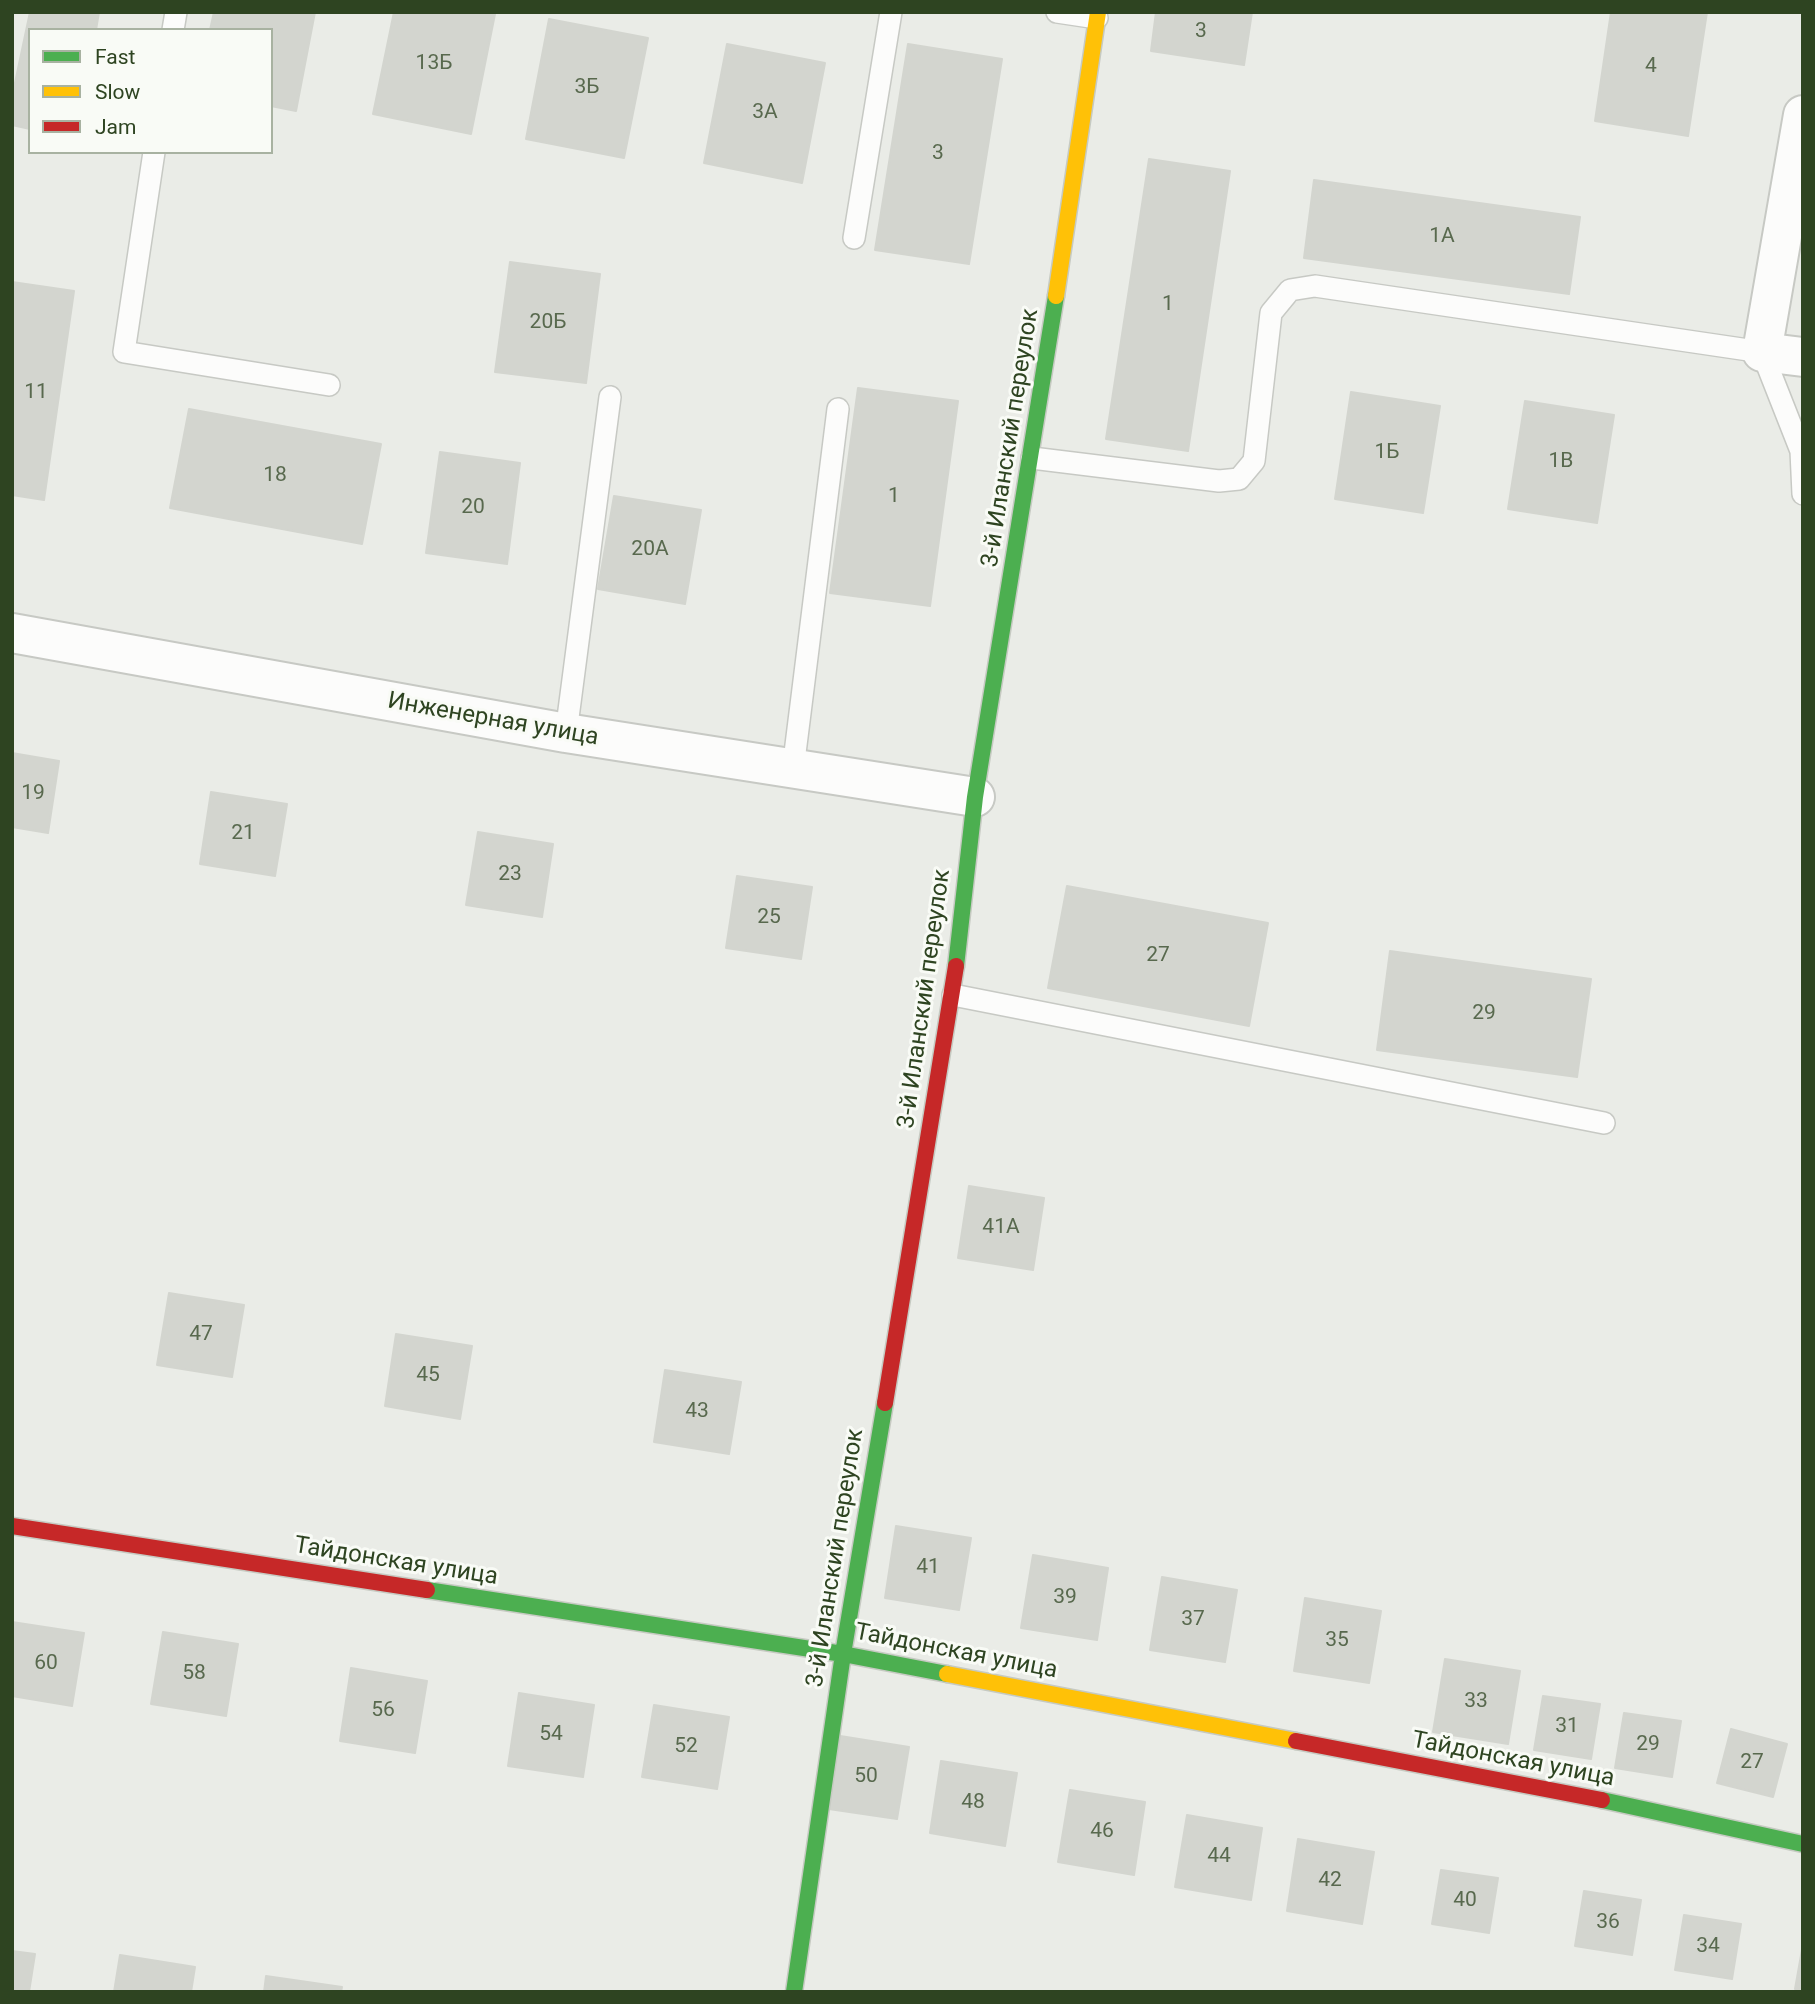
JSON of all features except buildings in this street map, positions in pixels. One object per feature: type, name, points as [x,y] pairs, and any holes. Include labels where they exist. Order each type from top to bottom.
[{"type":"street","name":"3-й Иланский переулок","points":[[794,1992],[843,1654],[953,995],[975,797],[1032,458],[1098,15]]},
{"type":"street","points":[[1803,115],[1762,352],[1803,357]]},
{"type":"street","name":"Инженерная улица","points":[[12,633],[566,733],[975,797]]},
{"type":"street","name":"Тайдонская улица","points":[[12,1526],[843,1654],[1649,1809],[1803,1844]]},
{"type":"lane","points":[[854,238],[891,12]]},
{"type":"lane","points":[[1057,12],[1098,15]]},
{"type":"lane","points":[[154,154],[124,352],[329,385]]},
{"type":"lane","points":[[1032,458],[1219,481],[1239,479],[1254,461],[1271,313],[1290,290],[1315,286],[1762,352],[1801,451],[1803,494]]},
{"type":"lane","points":[[566,733],[610,397]]},
{"type":"lane","points":[[793,769],[838,409]]},
{"type":"lane","points":[[953,995],[1604,1123]]},
{"type":"traffic: fast","points":[[956,966],[975,797],[1056,296]]},
{"type":"traffic: fast","points":[[794,1992],[843,1654],[885,1403]]},
{"type":"traffic: fast","points":[[427,1590],[843,1654],[947,1674]]},
{"type":"traffic: fast","points":[[1602,1800],[1803,1844]]},
{"type":"traffic: slow","points":[[1056,296],[1098,12]]},
{"type":"traffic: slow","points":[[947,1674],[1296,1741]]},
{"type":"traffic: jam","points":[[885,1403],[956,966]]},
{"type":"traffic: jam","points":[[12,1526],[427,1590]]},
{"type":"traffic: jam","points":[[1296,1741],[1602,1800]]}]
